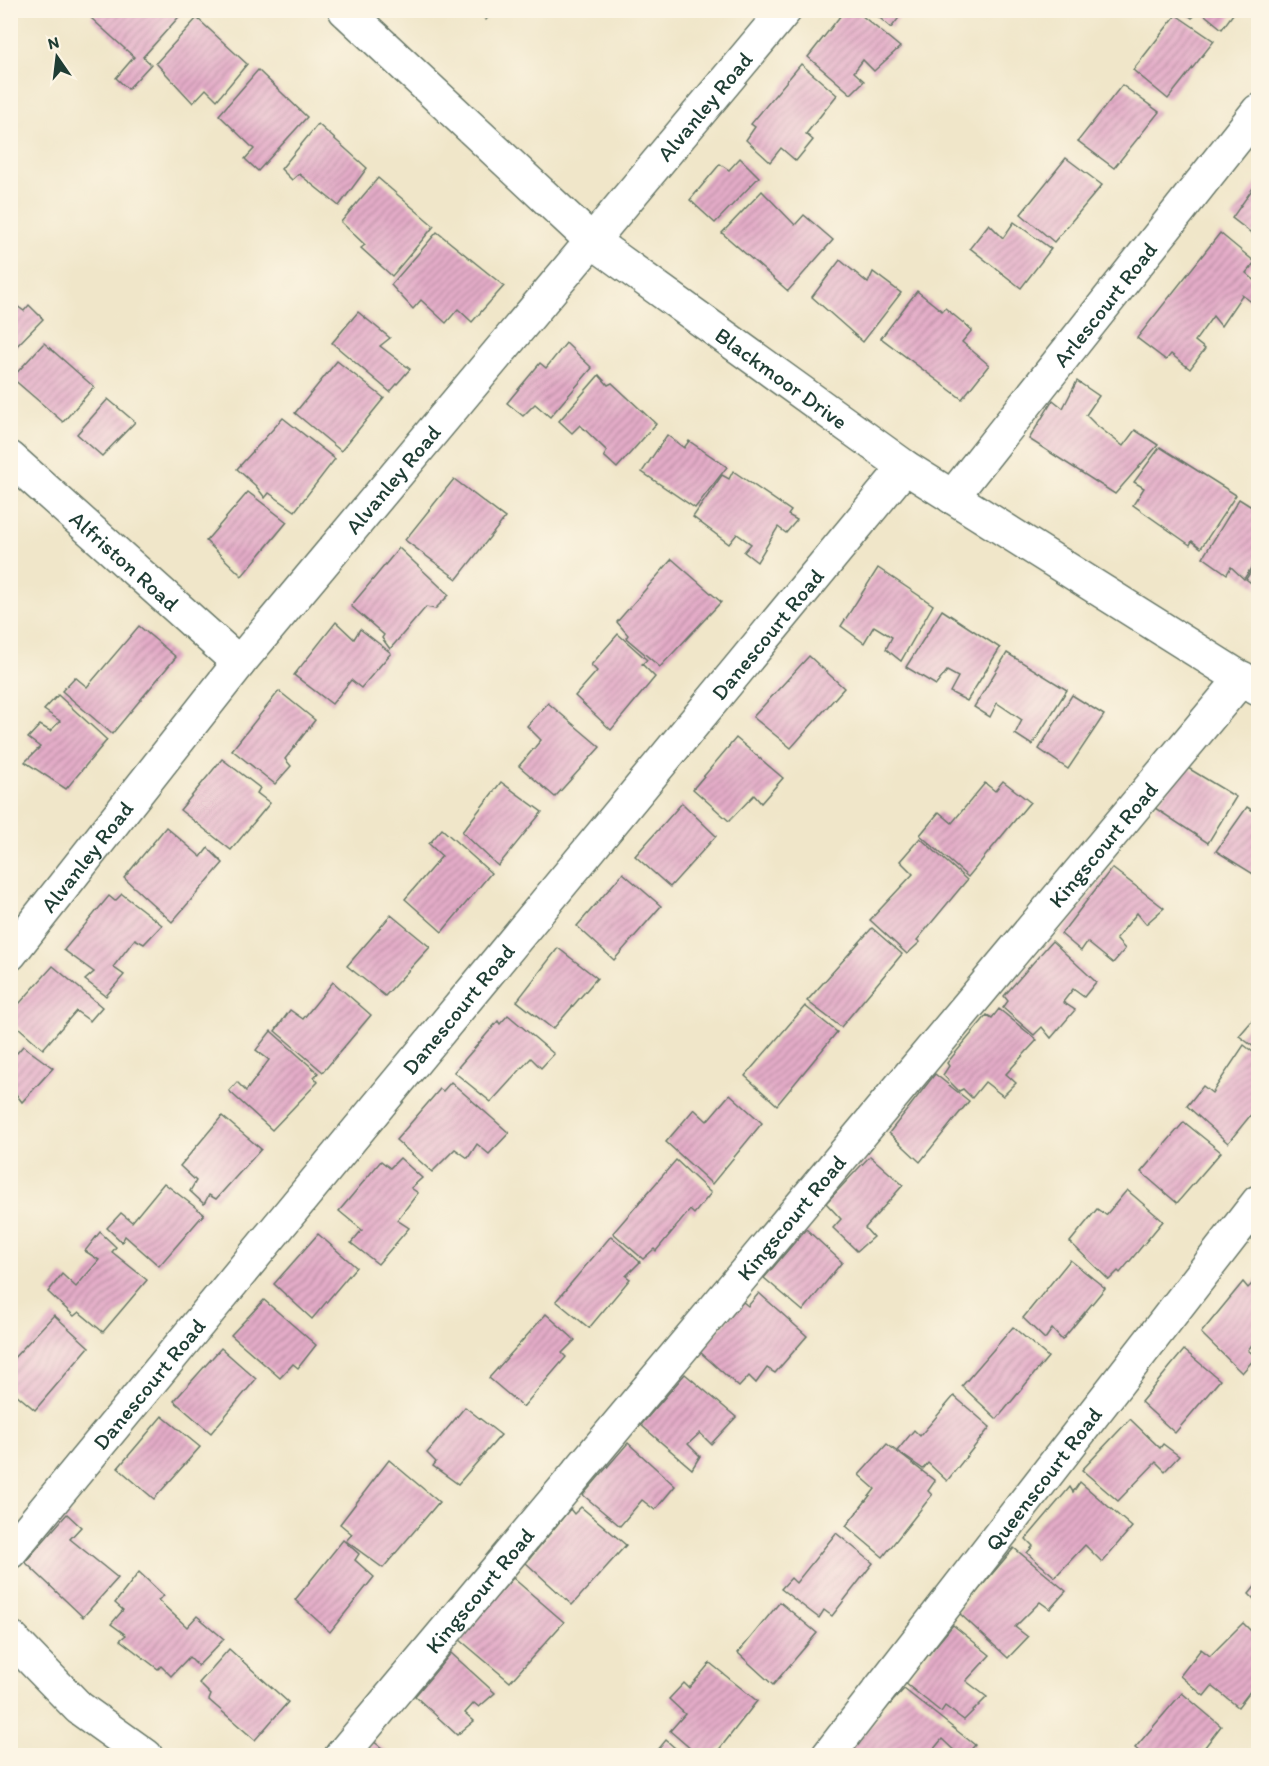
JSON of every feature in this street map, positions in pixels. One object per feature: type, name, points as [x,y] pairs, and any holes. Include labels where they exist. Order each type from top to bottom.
[{"type":"street","name":"Blackmoor Drive","points":[[345,10],[592,242],[905,468],[1250,684]]},
{"type":"street","name":"Alvanley Road","points":[[10,954],[239,663],[785,10]]},
{"type":"street","name":"Arlescourt Road","points":[[952,497],[1258,111]]},
{"type":"street","name":"Alfriston Road","points":[[10,458],[239,663]]},
{"type":"street","name":"Danescourt Road","points":[[10,1552],[905,468]]},
{"type":"street","name":"Kingscourt Road","points":[[341,1755],[1250,684]]},
{"type":"street","name":"Queenscourt Road","points":[[828,1755],[1258,1202]]},
{"type":"street","points":[[10,1638],[79,1708],[146,1755]]},
{"type":"building","points":[[98,10],[185,10],[143,57],[151,64],[128,89],[116,78],[134,57],[91,18]]},
{"type":"building","points":[[475,10],[494,10],[486,20]]},
{"type":"building","points":[[845,10],[855,10],[900,47],[874,71],[863,60],[854,72],[864,81],[851,94],[808,57]]},
{"type":"building","points":[[871,10],[905,10],[891,28]]},
{"type":"building","points":[[1182,10],[1236,10],[1222,29],[1200,11],[1192,18]]},
{"type":"building","points":[[1176,15],[1214,41],[1168,99],[1133,70]]},
{"type":"building","points":[[197,18],[247,64],[217,100],[206,89],[193,103],[156,63]]},
{"type":"building","points":[[801,64],[837,95],[806,134],[813,140],[796,161],[781,148],[770,162],[746,140],[755,127],[751,124]]},
{"type":"building","points":[[258,70],[307,117],[258,171],[245,159],[254,149],[219,115]]},
{"type":"building","points":[[1122,85],[1159,112],[1114,168],[1078,141]]},
{"type":"building","points":[[318,124],[367,168],[339,206],[299,174],[292,180],[281,169]]},
{"type":"building","points":[[740,158],[759,177],[715,223],[690,200],[720,164],[729,170]]},
{"type":"building","points":[[1066,158],[1102,185],[1054,242],[1021,214]]},
{"type":"building","points":[[378,178],[434,226],[392,276],[361,248],[365,245],[341,222]]},
{"type":"building","points":[[1258,181],[1258,238],[1232,218]]},
{"type":"building","points":[[762,191],[795,225],[804,215],[833,240],[788,291],[722,233]]},
{"type":"building","points":[[1014,222],[1051,249],[1021,288],[970,248],[989,224],[1003,238]]},
{"type":"building","points":[[437,232],[504,286],[472,322],[458,309],[446,323],[421,300],[413,309],[391,285]]},
{"type":"building","points":[[1220,233],[1255,262],[1246,273],[1258,283],[1258,297],[1253,303],[1242,295],[1221,326],[1213,316],[1195,341],[1205,349],[1190,369],[1171,354],[1166,360],[1137,338]]},
{"type":"building","points":[[840,260],[868,283],[873,272],[901,293],[863,342],[812,297]]},
{"type":"building","points":[[917,291],[942,311],[945,308],[972,330],[962,342],[989,365],[962,399],[881,338]]},
{"type":"building","points":[[10,301],[24,311],[29,305],[43,319],[10,353]]},
{"type":"building","points":[[358,312],[390,338],[380,346],[410,369],[390,392],[332,343]]},
{"type":"building","points":[[44,343],[94,387],[63,422],[12,378]]},
{"type":"building","points":[[566,343],[592,368],[550,417],[535,404],[523,416],[507,403],[540,363],[546,368]]},
{"type":"building","points":[[337,361],[384,398],[341,451],[295,413]]},
{"type":"building","points":[[599,375],[608,385],[612,383],[656,424],[617,468],[604,456],[607,451],[580,425],[572,433],[559,421]]},
{"type":"building","points":[[1077,381],[1099,396],[1086,415],[1095,424],[1123,446],[1135,430],[1158,445],[1115,494],[1029,439],[1053,400],[1063,408]]},
{"type":"building","points":[[108,399],[135,422],[102,456],[77,434]]},
{"type":"building","points":[[283,418],[335,459],[295,511],[269,493],[265,498],[256,486],[237,469]]},
{"type":"building","points":[[667,435],[684,448],[689,441],[727,467],[695,508],[642,472]]},
{"type":"building","points":[[1160,447],[1236,495],[1201,548],[1192,541],[1190,545],[1133,505],[1144,488],[1134,482]]},
{"type":"building","points":[[733,471],[791,511],[788,515],[797,520],[786,533],[778,527],[757,562],[744,552],[751,544],[737,534],[729,544],[693,517],[722,475],[729,479]]},
{"type":"building","points":[[454,479],[505,518],[457,579],[405,540]]},
{"type":"building","points":[[248,492],[287,522],[242,576],[206,541]]},
{"type":"building","points":[[1239,499],[1258,511],[1258,557],[1244,579],[1231,567],[1227,574],[1203,557]]},
{"type":"building","points":[[399,548],[449,595],[435,609],[426,607],[390,649],[382,638],[384,635],[351,606]]},
{"type":"building","points":[[672,559],[721,602],[660,667],[626,638],[628,635],[617,622]]},
{"type":"building","points":[[1258,560],[1258,588],[1246,579]]},
{"type":"building","points":[[878,568],[933,605],[901,661],[886,649],[892,637],[874,626],[864,643],[841,626]]},
{"type":"building","points":[[942,610],[1000,648],[967,701],[950,692],[958,677],[947,671],[936,685],[906,667]]},
{"type":"building","points":[[336,622],[354,639],[360,629],[391,653],[361,688],[351,680],[332,704],[294,675]]},
{"type":"building","points":[[139,626],[176,657],[112,734],[62,691],[75,677],[87,687]]},
{"type":"building","points":[[618,634],[647,660],[642,664],[655,677],[611,730],[575,696],[597,671],[591,665]]},
{"type":"building","points":[[1007,653],[1067,690],[1032,745],[1015,734],[1022,720],[997,703],[990,717],[974,707]]},
{"type":"building","points":[[809,656],[844,688],[791,748],[753,717]]},
{"type":"building","points":[[279,691],[315,720],[285,759],[291,766],[275,784],[232,750]]},
{"type":"building","points":[[58,695],[107,740],[66,789],[25,762],[40,747],[28,738],[40,725],[50,731],[60,721],[44,710]]},
{"type":"building","points":[[1072,695],[1104,715],[1068,769],[1039,749]]},
{"type":"building","points":[[548,703],[600,747],[555,797],[519,766],[541,740],[527,726]]},
{"type":"building","points":[[736,738],[783,778],[761,803],[754,795],[729,821],[693,789]]},
{"type":"building","points":[[222,759],[260,788],[257,793],[270,803],[231,850],[180,810]]},
{"type":"building","points":[[1183,765],[1236,797],[1208,843],[1155,808]]},
{"type":"building","points":[[1003,781],[1030,802],[968,877],[920,835],[939,812],[952,823],[985,783],[995,791]]},
{"type":"building","points":[[501,782],[542,812],[498,866],[462,832]]},
{"type":"building","points":[[682,803],[716,836],[670,887],[635,856]]},
{"type":"building","points":[[1247,807],[1258,814],[1258,877],[1216,851]]},
{"type":"building","points":[[166,827],[201,857],[208,848],[223,863],[172,922],[124,878]]},
{"type":"building","points":[[442,829],[491,873],[442,932],[405,899],[442,856],[429,844]]},
{"type":"building","points":[[920,838],[967,880],[917,940],[920,942],[907,954],[870,920],[913,874],[900,861]]},
{"type":"building","points":[[1112,868],[1164,908],[1146,924],[1137,913],[1116,939],[1125,949],[1113,963],[1087,942],[1081,951],[1061,934]]},
{"type":"building","points":[[623,873],[661,906],[614,960],[577,926]]},
{"type":"building","points":[[122,894],[162,925],[144,944],[135,939],[113,967],[124,975],[106,996],[85,980],[94,972],[64,950],[109,896],[115,901]]},
{"type":"building","points":[[391,915],[430,947],[385,996],[347,966]]},
{"type":"building","points":[[872,928],[902,954],[841,1027],[807,1001]]},
{"type":"building","points":[[1052,941],[1096,982],[1084,997],[1073,989],[1063,1002],[1075,1010],[1051,1038],[1042,1027],[1034,1035],[1003,1008],[1008,1001],[1004,996]]},
{"type":"building","points":[[558,948],[597,978],[553,1029],[517,1001]]},
{"type":"building","points":[[53,966],[102,1007],[90,1021],[76,1011],[43,1049],[10,1020],[10,1014]]},
{"type":"building","points":[[333,982],[371,1015],[323,1072],[275,1031],[290,1010],[303,1019]]},
{"type":"building","points":[[805,1006],[837,1032],[777,1105],[745,1076]]},
{"type":"building","points":[[999,1009],[1037,1040],[1006,1074],[1016,1083],[1003,1096],[985,1082],[972,1098],[963,1089],[959,1091],[943,1075],[949,1066],[947,1063],[987,1015],[992,1018]]},
{"type":"building","points":[[1258,1014],[1258,1050],[1239,1036]]},
{"type":"building","points":[[508,1015],[554,1054],[541,1068],[531,1058],[491,1102],[454,1072],[498,1021],[500,1024]]},
{"type":"building","points":[[271,1031],[318,1073],[314,1077],[318,1082],[272,1130],[229,1091],[237,1082],[246,1091],[269,1060],[256,1050]]},
{"type":"building","points":[[1244,1045],[1258,1056],[1258,1106],[1228,1143],[1187,1106],[1203,1086],[1212,1093]]},
{"type":"building","points":[[23,1046],[53,1068],[22,1102],[12,1089],[10,1090],[10,1048],[17,1053]]},
{"type":"building","points":[[935,1074],[969,1101],[920,1162],[889,1133]]},
{"type":"building","points":[[451,1082],[509,1133],[489,1154],[477,1144],[468,1158],[455,1149],[432,1172],[396,1140],[440,1089],[443,1091]]},
{"type":"building","points":[[730,1094],[762,1123],[712,1184],[666,1142],[694,1109],[707,1121]]},
{"type":"building","points":[[222,1116],[261,1149],[216,1199],[209,1195],[204,1204],[190,1191],[196,1181],[180,1166]]},
{"type":"building","points":[[1184,1122],[1221,1152],[1177,1203],[1141,1172]]},
{"type":"building","points":[[870,1156],[903,1185],[865,1228],[873,1237],[857,1251],[833,1228],[841,1219],[826,1203]]},
{"type":"building","points":[[400,1158],[422,1178],[411,1188],[418,1193],[397,1220],[409,1228],[378,1264],[351,1243],[362,1230],[339,1211],[381,1161],[390,1168]]},
{"type":"building","points":[[676,1160],[711,1193],[694,1214],[690,1210],[656,1251],[654,1249],[643,1259],[613,1233]]},
{"type":"building","points":[[164,1183],[204,1214],[159,1266],[125,1236],[122,1242],[107,1228],[121,1213],[132,1222]]},
{"type":"building","points":[[1127,1190],[1163,1221],[1120,1273],[1118,1271],[1109,1280],[1070,1242],[1097,1209],[1106,1215]]},
{"type":"building","points":[[806,1229],[842,1262],[803,1311],[764,1278]]},
{"type":"building","points":[[100,1232],[116,1247],[112,1252],[147,1280],[103,1332],[79,1312],[74,1316],[48,1292],[62,1274],[76,1287],[99,1260],[85,1251]]},
{"type":"building","points":[[318,1234],[356,1267],[312,1319],[274,1284]]},
{"type":"building","points":[[611,1236],[640,1262],[626,1276],[630,1279],[589,1328],[556,1301]]},
{"type":"building","points":[[1070,1260],[1105,1288],[1062,1340],[1052,1329],[1045,1339],[1023,1318]]},
{"type":"building","points":[[1258,1278],[1258,1337],[1248,1350],[1256,1357],[1242,1373],[1201,1333],[1243,1282],[1248,1288]]},
{"type":"building","points":[[759,1293],[807,1336],[775,1373],[767,1368],[756,1383],[749,1376],[739,1387],[700,1352],[743,1302],[748,1306]]},
{"type":"building","points":[[264,1300],[316,1345],[298,1368],[293,1364],[280,1378],[231,1335]]},
{"type":"building","points":[[546,1314],[575,1340],[562,1353],[566,1357],[523,1407],[489,1378]]},
{"type":"building","points":[[54,1315],[89,1347],[35,1410],[10,1389],[10,1362]]},
{"type":"building","points":[[1013,1327],[1048,1357],[997,1419],[962,1386]]},
{"type":"building","points":[[221,1348],[256,1379],[211,1433],[174,1401]]},
{"type":"building","points":[[1184,1350],[1220,1380],[1175,1433],[1141,1402]]},
{"type":"building","points":[[685,1374],[736,1417],[711,1444],[700,1433],[688,1444],[700,1456],[692,1469],[641,1425]]},
{"type":"building","points":[[954,1396],[990,1427],[947,1481],[928,1463],[923,1469],[897,1451],[914,1430],[920,1436]]},
{"type":"building","points":[[465,1407],[501,1435],[458,1484],[433,1466],[436,1462],[427,1453]]},
{"type":"building","points":[[162,1416],[200,1447],[154,1499],[118,1468]]},
{"type":"building","points":[[1130,1419],[1160,1448],[1163,1444],[1179,1456],[1165,1471],[1156,1462],[1118,1501],[1082,1470]]},
{"type":"building","points":[[628,1443],[675,1486],[655,1510],[642,1500],[620,1526],[583,1495]]},
{"type":"building","points":[[887,1444],[935,1481],[928,1491],[932,1495],[883,1557],[846,1526],[875,1489],[859,1475]]},
{"type":"building","points":[[389,1460],[439,1502],[383,1568],[346,1541],[352,1534],[340,1524]]},
{"type":"building","points":[[1080,1482],[1132,1527],[1102,1562],[1085,1545],[1055,1577],[1027,1553],[1033,1546],[1026,1539],[1070,1487],[1073,1492]]},
{"type":"building","points":[[581,1507],[626,1545],[572,1605],[526,1563],[570,1509],[574,1514]]},
{"type":"building","points":[[67,1514],[81,1527],[70,1539],[118,1578],[83,1617],[25,1562]]},
{"type":"building","points":[[836,1533],[873,1563],[832,1616],[824,1610],[819,1618],[781,1589],[791,1578],[796,1583]]},
{"type":"building","points":[[343,1540],[359,1554],[355,1560],[374,1577],[330,1632],[295,1600]]},
{"type":"building","points":[[1014,1548],[1066,1591],[1050,1609],[1040,1602],[1015,1627],[1028,1637],[1008,1658],[959,1613]]},
{"type":"building","points":[[139,1572],[164,1596],[158,1600],[187,1627],[197,1616],[224,1639],[198,1666],[189,1657],[171,1676],[161,1666],[158,1669],[120,1640],[126,1635],[111,1624],[123,1610],[115,1603]]},
{"type":"building","points":[[513,1578],[564,1622],[510,1682],[459,1639]]},
{"type":"building","points":[[1258,1583],[1258,1603],[1249,1594]]},
{"type":"building","points":[[780,1602],[817,1633],[773,1685],[738,1653]]},
{"type":"building","points":[[1243,1623],[1255,1635],[1258,1629],[1258,1681],[1238,1707],[1212,1686],[1204,1696],[1180,1676],[1201,1649],[1210,1656]]},
{"type":"building","points":[[953,1625],[990,1655],[966,1681],[987,1697],[964,1720],[945,1706],[941,1712],[905,1683]]},
{"type":"building","points":[[229,1649],[288,1702],[255,1740],[209,1700],[211,1695],[199,1683]]},
{"type":"building","points":[[451,1653],[495,1693],[479,1707],[474,1703],[465,1713],[474,1721],[457,1735],[415,1696]]},
{"type":"building","points":[[710,1663],[757,1701],[714,1756],[699,1756],[670,1731],[685,1714],[669,1699],[684,1683],[689,1688]]},
{"type":"building","points":[[904,1689],[975,1745],[965,1756],[960,1756],[942,1739],[928,1756],[855,1756],[848,1750]]},
{"type":"building","points":[[1182,1693],[1221,1726],[1198,1756],[1145,1756],[1135,1748]]},
{"type":"building","points":[[666,1740],[684,1756],[653,1756]]},
{"type":"building","points":[[373,1741],[387,1752],[385,1756],[363,1756]]}]
